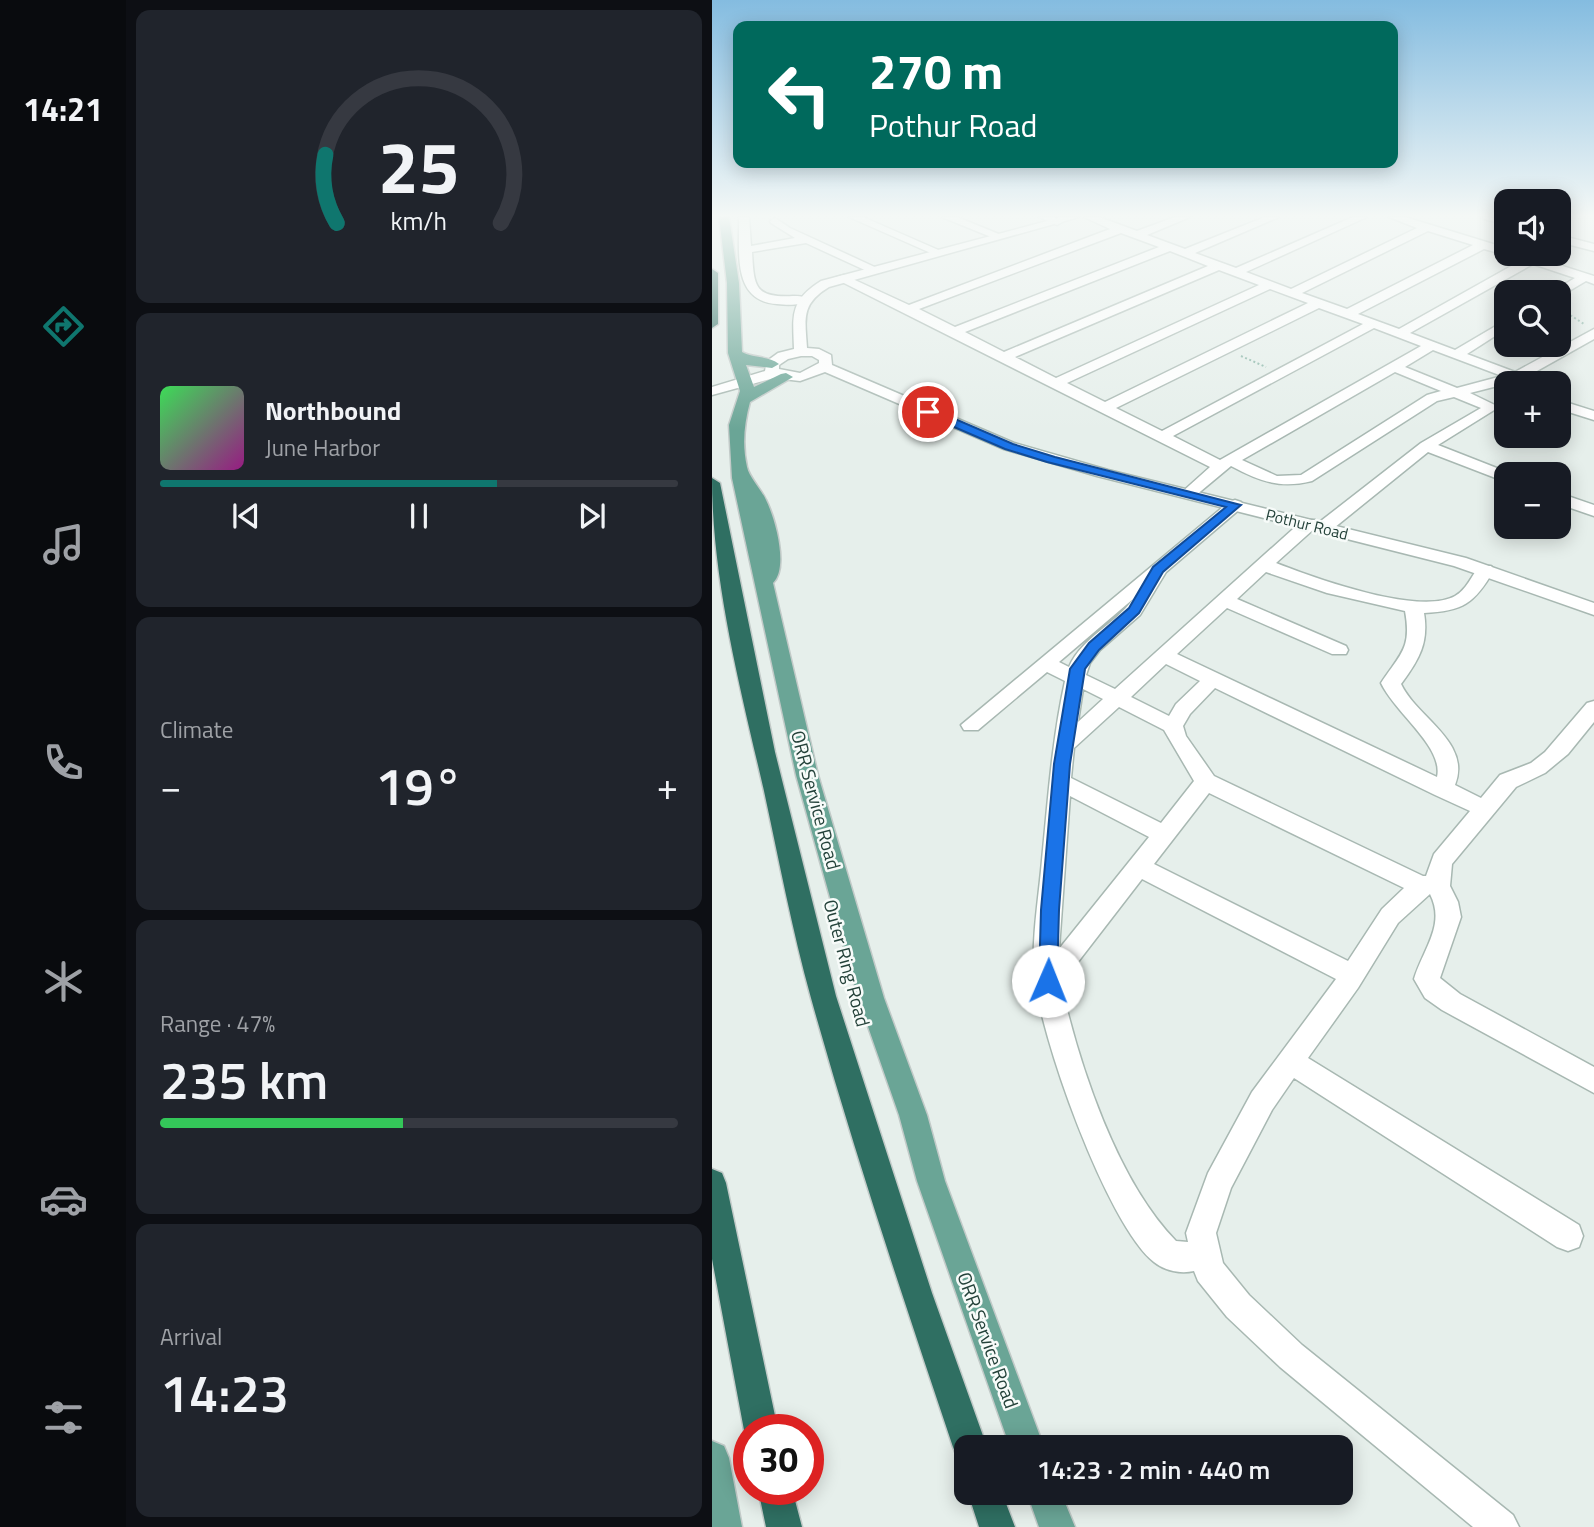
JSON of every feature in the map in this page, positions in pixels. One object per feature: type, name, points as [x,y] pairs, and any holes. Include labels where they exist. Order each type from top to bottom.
[{"type":"highway","points":[[712,288],[712,324]]},
{"type":"highway","name":"Outer Ring Road","points":[[712,483],[765,752],[823,996],[913,1280],[966,1435]]},
{"type":"highway","points":[[712,1183],[759,1414]]},
{"type":"highway","points":[[779,1505],[784,1527]]},
{"type":"highway","points":[[989,1505],[997,1527]]},
{"type":"main road","points":[[733,288],[736,354],[745,391],[762,388],[778,371],[736,354]]},
{"type":"main road","name":"ORR Service Road","points":[[745,391],[736,425],[739,471],[807,775],[871,998],[913,1115],[931,1181],[1022,1435]]},
{"type":"main road","points":[[712,1458],[724,1527]]},
{"type":"main road","points":[[1049,1505],[1057,1527]]},
{"type":"street","points":[[751,288],[754,295],[773,300],[802,300],[818,288]]},
{"type":"street","points":[[863,288],[1161,437],[1278,482],[1306,478],[1368,441],[1423,402],[1454,390],[1494,384]]},
{"type":"street","points":[[909,309],[964,288]]},
{"type":"street","points":[[954,332],[1065,288]]},
{"type":"street","points":[[1004,357],[1166,288]]},
{"type":"street","points":[[1056,383],[1262,288]]},
{"type":"street","points":[[1278,288],[1456,355],[1494,375]]},
{"type":"street","points":[[1292,293],[1302,288]]},
{"type":"street","points":[[1348,314],[1398,288]]},
{"type":"street","points":[[1399,334],[1481,288]]},
{"type":"street","points":[[712,391],[745,391],[778,371],[783,356],[801,352],[802,300]]},
{"type":"street","points":[[1105,408],[1319,303]]},
{"type":"street","points":[[1161,437],[1373,324]]},
{"type":"street","points":[[1524,371],[1590,329]]},
{"type":"street","points":[[1456,355],[1494,331]]},
{"type":"street","points":[[1189,493],[1225,463],[1431,346]]},
{"type":"street","name":"Pothur Road","points":[[801,352],[823,356],[827,361],[825,367],[1009,446],[1485,570],[1594,609]]},
{"type":"street","points":[[778,371],[805,376],[825,367]]},
{"type":"street","points":[[1065,745],[1264,565],[1426,446],[1492,407],[1394,367]]},
{"type":"street","points":[[1571,408],[1594,416]]},
{"type":"street","points":[[1426,446],[1494,472]]},
{"type":"street","points":[[1571,502],[1594,511]]},
{"type":"street","points":[[971,725],[1046,663],[1134,610],[1158,570],[1235,505]]},
{"type":"street","points":[[1264,565],[1344,593],[1440,607],[1462,600],[1485,570]]},
{"type":"street","points":[[1224,600],[1339,650]]},
{"type":"street","points":[[1413,605],[1417,635],[1415,651],[1391,683],[1399,698],[1440,744],[1449,762],[1450,779],[1444,789]]},
{"type":"street","points":[[1089,638],[1078,669],[1065,745],[1050,910],[1048,981],[1062,1038],[1104,1155],[1142,1225],[1165,1252],[1185,1259],[1205,1253]]},
{"type":"street","points":[[1163,655],[1483,808]]},
{"type":"street","points":[[1046,663],[1173,726]]},
{"type":"street","points":[[1213,679],[1183,709],[1173,726],[1187,756],[1206,782],[1428,884],[1449,913],[1447,928],[1428,971],[1427,979],[1434,990],[1594,1081]]},
{"type":"street","points":[[1501,1527],[1291,1356],[1238,1307],[1209,1270],[1201,1233],[1218,1182],[1262,1101],[1352,975],[1390,916],[1428,884],[1437,873],[1442,860],[1483,808],[1521,771],[1538,767],[1548,760],[1594,708]]},
{"type":"street","points":[[1061,782],[1164,835]]},
{"type":"street","points":[[1048,981],[1206,782]]},
{"type":"street","points":[[1138,867],[1352,975]]},
{"type":"street","points":[[1290,1060],[1568,1236]]},
{"type":"path","points":[[1571,316],[1590,329]]},
{"type":"path","points":[[1225,349],[1281,373]]},
{"type":"route","points":[[928,412],[1009,446],[1051,459],[1235,505],[1158,570],[1134,610],[1094,646],[1078,669],[1062,764],[1050,910],[1048,981]]}]
